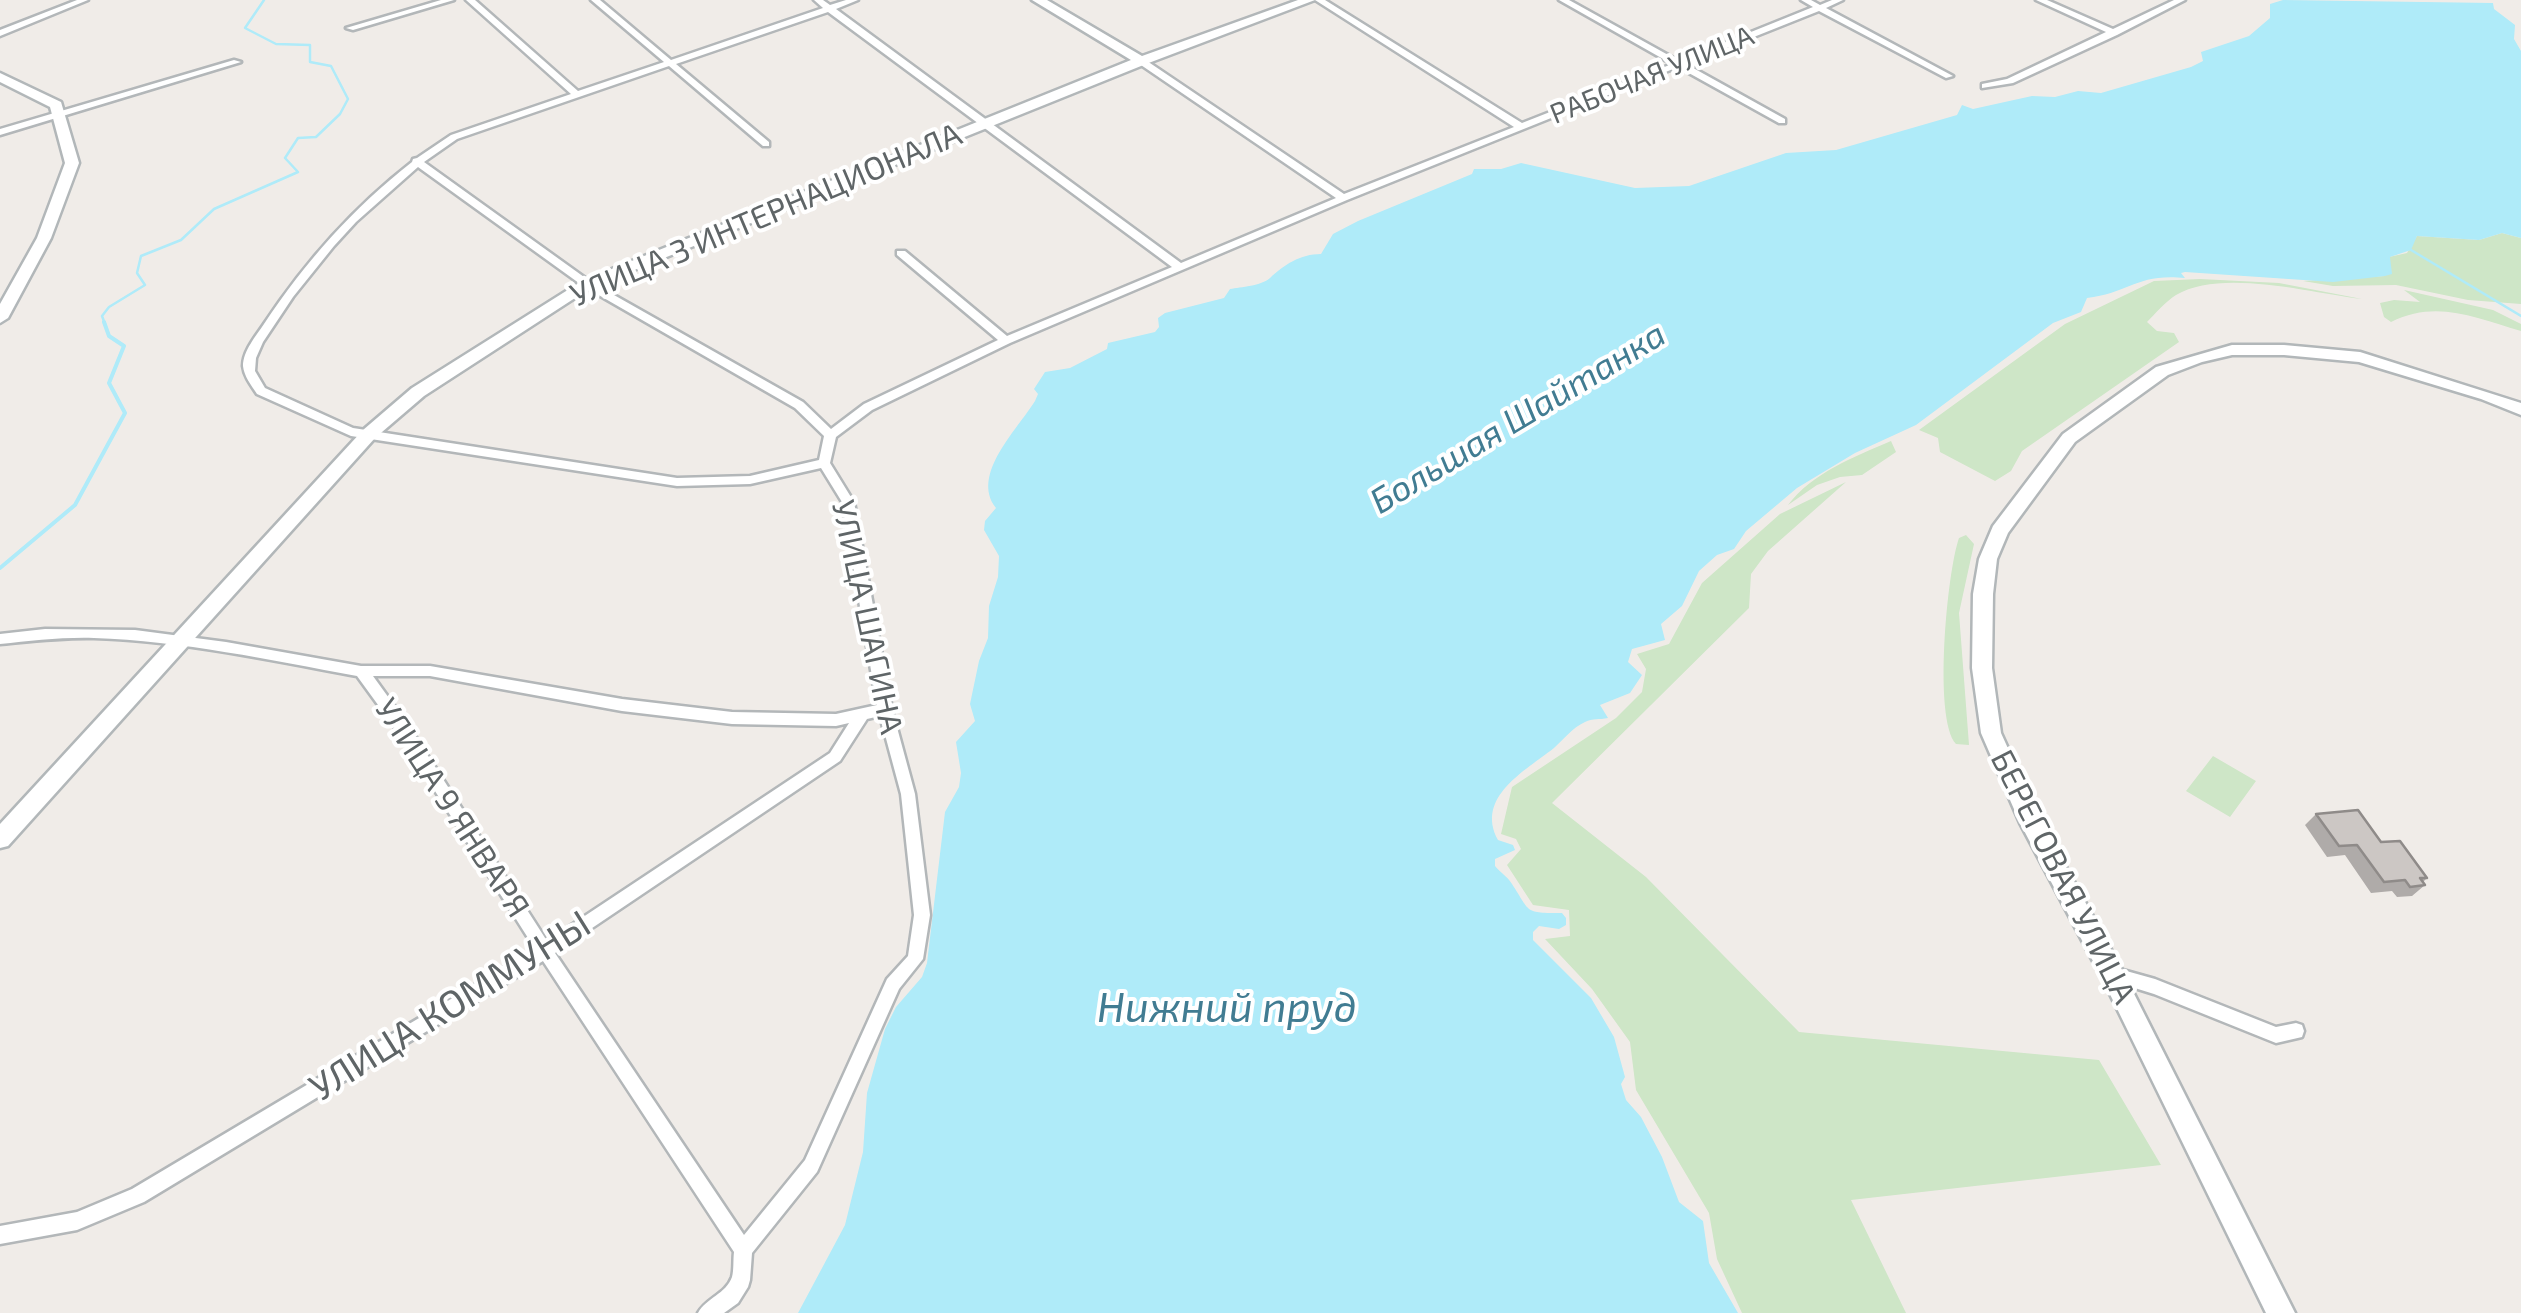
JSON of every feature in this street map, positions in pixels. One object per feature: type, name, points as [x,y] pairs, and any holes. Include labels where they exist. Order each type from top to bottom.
[{"type":"street","points":[[0,33],[84,0]]},
{"type":"street","points":[[350,28],[450,0]]},
{"type":"street","points":[[470,0],[577,95]]},
{"type":"street","points":[[594,0],[766,144]]},
{"type":"street","points":[[818,0],[1182,268]]},
{"type":"street","points":[[824,463],[750,480],[677,482],[369,434],[324,422],[260,391],[249,363],[280,307],[328,244],[416,161],[454,137],[854,0]]},
{"type":"street","points":[[1038,0],[1141,60],[1342,198]]},
{"type":"street","name":"УЛИЦА 3 ИНТЕРНАЦИОНАЛА","points":[[0,840],[369,434],[418,392],[587,284],[1141,60],[1309,0]]},
{"type":"street","points":[[1320,0],[1521,127]]},
{"type":"street","points":[[1563,0],[1782,121]]},
{"type":"street","points":[[1804,0],[1949,76]]},
{"type":"street","name":"РАБОЧАЯ УЛИЦА","points":[[1521,127],[1839,0]]},
{"type":"street","points":[[2040,0],[2114,33]]},
{"type":"street","points":[[1986,86],[2010,81],[2181,0]]},
{"type":"street","points":[[0,132],[237,62]]},
{"type":"street","points":[[0,77],[56,106],[72,163],[44,238],[0,318]]},
{"type":"street","points":[[416,161],[587,284],[799,406],[830,435],[868,408],[1006,341],[1342,198],[1521,127]]},
{"type":"street","points":[[901,253],[1006,341]]},
{"type":"street","name":"БЕРЕГОВАЯ УЛИЦА","points":[[2281,1313],[2112,974],[2031,823],[1991,733],[1982,668],[1988,559],[2000,531],[2069,438],[2162,371],[2232,350],[2360,357],[2487,395],[2521,410]]},
{"type":"street","name":"УЛИЦА ШАГИНА","points":[[708,1313],[731,1296],[742,1280],[743,1250],[811,1166],[893,984],[916,958],[922,915],[908,794],[885,709],[848,502],[824,463],[830,435]]},
{"type":"street","name":"УЛИЦА 9 ЯНВАРЯ","points":[[0,639],[84,632],[180,640],[360,671],[402,727],[544,951],[743,1250]]},
{"type":"street","points":[[360,671],[430,671],[622,705],[732,718],[836,720],[885,709]]},
{"type":"street","name":"УЛИЦА КОММУНЫ","points":[[0,1235],[77,1221],[138,1196],[544,951],[834,758],[862,715]]},
{"type":"street","points":[[2112,974],[2155,987],[2276,1036],[2296,1031]]},
{"type":"green space","points":[[2502,233],[2521,238],[2521,304],[2468,300],[2396,285],[2333,286],[2303,281],[2385,276],[2389,257],[2407,253],[2417,236],[2479,240]]},
{"type":"green space","points":[[2154,281],[2279,283],[2362,299],[2241,283],[2195,287],[2176,295],[2147,322],[2157,331],[2174,333],[2179,342],[2022,451],[2011,471],[1995,481],[1940,452],[1938,438],[1919,430],[2065,324]]},
{"type":"green space","points":[[2404,290],[2493,310],[2521,324],[2521,331],[2440,311],[2408,315],[2391,322],[2384,317],[2380,303],[2420,302]]},
{"type":"green space","points":[[1891,441],[1896,452],[1862,475],[1817,485],[1788,505],[1821,475]]},
{"type":"green space","points":[[1846,482],[1768,551],[1751,574],[1749,608],[1552,803],[1646,877],[1799,1032],[2099,1060],[2161,1165],[1851,1200],[1906,1313],[1742,1313],[1717,1259],[1709,1213],[1636,1090],[1630,1042],[1592,989],[1545,939],[1570,936],[1569,910],[1533,905],[1507,865],[1521,849],[1516,839],[1501,834],[1512,787],[1616,718],[1642,692],[1646,669],[1637,654],[1669,644],[1702,583],[1780,514]]},
{"type":"green space","points":[[1966,535],[1974,544],[1959,613],[1969,745],[1956,744],[1949,729],[1944,677],[1950,581],[1959,538]]},
{"type":"green space","points":[[2213,756],[2256,781],[2230,817],[2186,791]]},
{"type":"water","name":"Нижний пруд","points":[[2283,0],[2493,3],[2494,9],[2515,25],[2514,39],[2521,51],[2521,238],[2502,233],[2479,240],[2417,236],[2411,250],[2390,257],[2392,274],[2385,276],[2333,282],[2185,272],[2181,273],[2185,278],[2155,278],[2087,298],[2081,312],[2053,323],[1916,425],[1855,453],[1797,488],[1746,531],[1734,549],[1717,555],[1699,571],[1682,606],[1661,624],[1665,640],[1632,649],[1628,662],[1642,675],[1630,693],[1600,705],[1608,718],[1576,727],[1506,786],[1498,798],[1493,825],[1498,840],[1513,845],[1515,850],[1495,859],[1495,866],[1530,909],[1562,913],[1566,918],[1566,925],[1559,929],[1539,926],[1533,932],[1533,940],[1591,998],[1614,1037],[1625,1077],[1621,1084],[1626,1100],[1641,1117],[1662,1157],[1679,1202],[1703,1221],[1709,1263],[1738,1313],[798,1313],[845,1225],[863,1152],[867,1093],[885,1029],[896,1007],[922,977],[927,963],[945,812],[959,787],[961,773],[956,742],[975,721],[970,704],[988,638],[989,606],[998,577],[999,556],[984,530],[985,521],[996,508],[989,495],[989,481],[999,453],[1035,401],[1038,394],[1034,389],[1045,372],[1070,368],[1107,349],[1108,343],[1155,332],[1158,318],[1165,313],[1224,298],[1230,289],[1266,281],[1293,261],[1321,254],[1333,234],[1472,174],[1474,169],[1501,169],[1521,163],[1635,188],[1689,186],[1786,153],[1836,150],[1957,115],[1962,105],[1973,109],[2032,96],[2101,93],[2191,67],[2203,61],[2201,52],[2249,36],[2270,18],[2270,4]]},
{"type":"building","points":[[2358,810],[2381,842],[2400,841],[2427,878],[2420,878],[2425,885],[2410,887],[2405,880],[2384,882],[2357,845],[2339,846],[2316,814]]},
{"type":"waterway","points":[[105,324],[102,316],[109,307],[145,285],[137,273],[141,256],[181,240],[214,209],[298,172],[285,158],[298,138],[316,137],[340,114],[348,99],[331,66],[310,62],[310,45],[276,44],[245,28],[264,0]]},
{"type":"waterway","points":[[2411,250],[2521,316]]},
{"type":"waterway","points":[[0,568],[75,505],[125,413],[109,383],[124,346],[109,336],[104,322]]},
{"type":"water label","name":"Большая Шайтанка","points":[[1518,418]]}]
